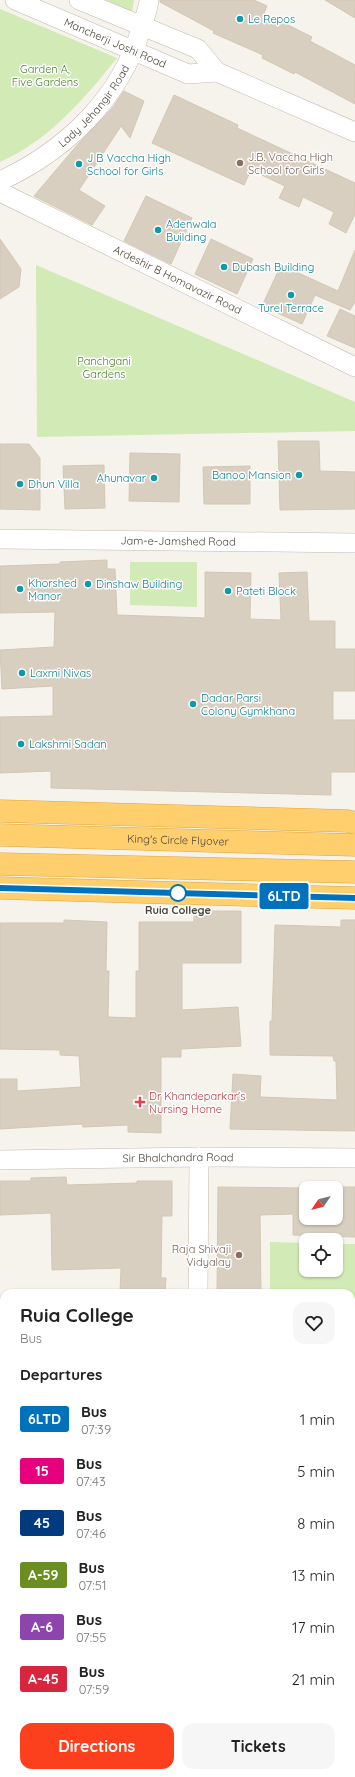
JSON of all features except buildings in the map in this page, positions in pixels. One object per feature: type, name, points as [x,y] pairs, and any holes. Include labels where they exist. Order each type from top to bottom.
[{"type":"highway","points":[[0,811],[348,821],[355,823]]},
{"type":"highway","name":"King's Circle Flyover","points":[[0,835],[352,846]]},
{"type":"highway","points":[[0,864],[352,872]]},
{"type":"highway","points":[[0,888],[355,898]]},
{"type":"street","name":"Mancherji Joshi Road","points":[[15,0],[135,50],[188,74],[217,72]]},
{"type":"street","name":"Mancherji Joshi Road","points":[[80,0],[198,49],[217,72],[355,132]]},
{"type":"street","name":"Lady Jehangir Road","points":[[0,180],[21,171],[52,151],[81,127],[106,99],[127,68],[135,50],[149,0]]},
{"type":"street","name":"Ardeshir B Homavazir Road","points":[[0,192],[355,367]]},
{"type":"street","name":"Jam-e-Jamshed Road","points":[[0,539],[355,543]]},
{"type":"street","name":"Sir Bhalchandra Road","points":[[0,1160],[199,1157],[355,1158]]},
{"type":"street","points":[[198,1289],[199,1157]]},
{"type":"green space","points":[[102,0],[134,0],[132,12]]},
{"type":"green space","name":"Garden A, Five Gardens","points":[[0,9],[117,58],[79,103],[50,130],[34,143],[0,162]]},
{"type":"green space","name":"Panchgani Gardens","points":[[36,265],[355,402],[355,431],[37,437]]},
{"type":"green space","points":[[130,562],[197,562],[197,607],[130,605]]},
{"type":"green space","points":[[270,1242],[299,1243],[299,1277],[343,1277],[343,1244],[355,1244],[355,1289],[270,1289]]},
{"type":"bus line","name":"6LTD","points":[[0,888],[355,898]]},
{"type":"place","name":"Le Repos","points":[[240,19]]},
{"type":"place","name":"J.B. Vaccha High School for Girls","points":[[240,163]]},
{"type":"place","name":"J B Vaccha High School for Girls","points":[[79,164]]},
{"type":"place","name":"Adenwala Building","points":[[158,230]]},
{"type":"place","name":"Dubash Building","points":[[224,267]]},
{"type":"place","name":"Turel Terrace","points":[[291,295]]},
{"type":"place","name":"Banoo Mansion","points":[[299,475]]},
{"type":"place","name":"Ahunavar","points":[[154,478]]},
{"type":"place","name":"Dhun Villa","points":[[20,484]]},
{"type":"place","name":"Dinshaw Building","points":[[88,584]]},
{"type":"place","name":"Khorshed Manor","points":[[20,589]]},
{"type":"place","name":"Pateti Block","points":[[228,591]]},
{"type":"place","name":"Laxmi Nivas","points":[[22,673]]},
{"type":"place","name":"Dadar Parsi Colony Gymkhana","points":[[193,704]]},
{"type":"place","name":"Lakshmi Sadan","points":[[21,744]]},
{"type":"place","name":"Ruia College","points":[[178,893]]},
{"type":"place","name":"Dr Khandeparkar's Nursing Home","points":[[140,1102]]},
{"type":"place","name":"Raja Shivaji Vidyalay","points":[[239,1255]]}]
